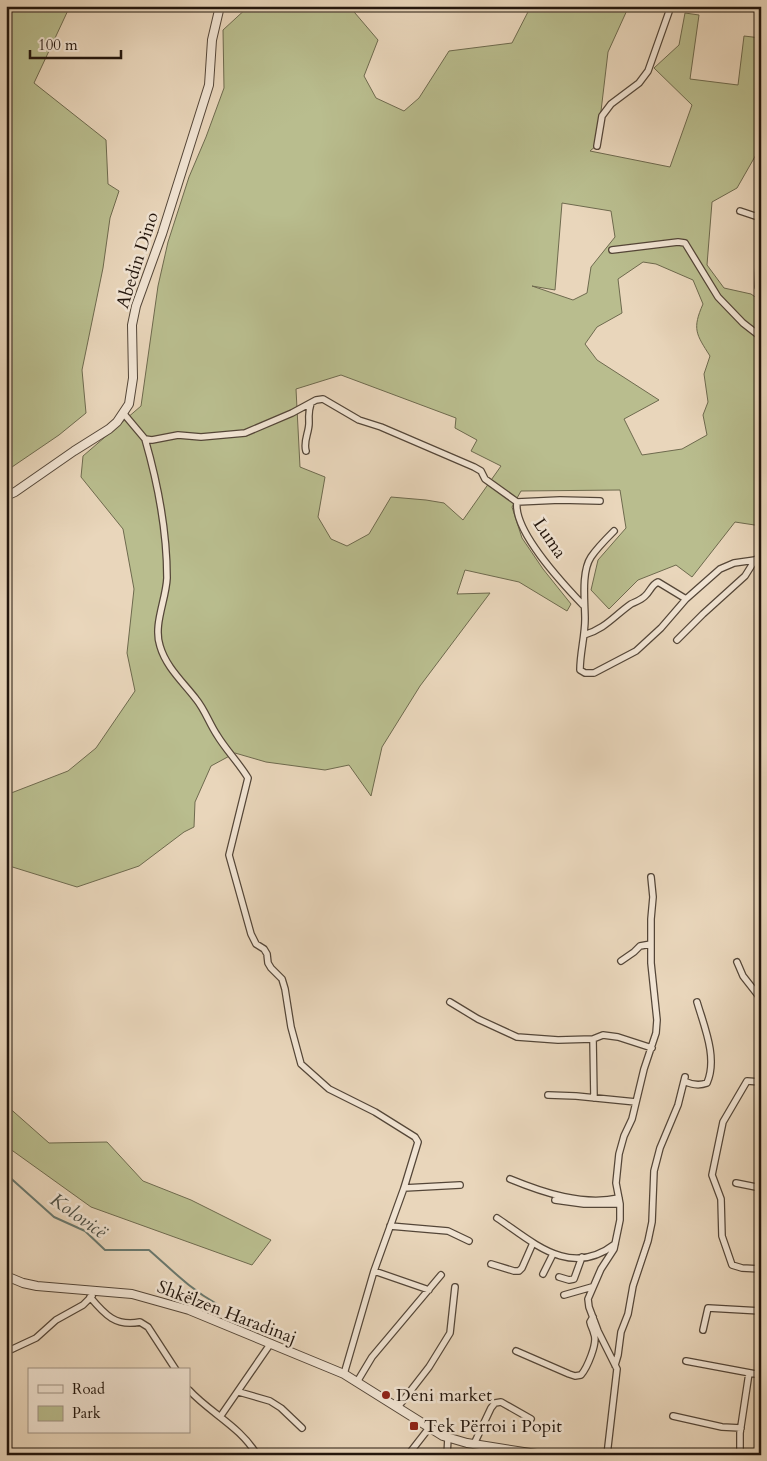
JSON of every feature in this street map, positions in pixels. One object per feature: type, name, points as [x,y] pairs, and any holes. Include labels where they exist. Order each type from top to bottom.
[{"type":"street","name":"Abedin Dino","points":[[6,496],[15,492],[74,450],[100,436],[124,414],[132,390],[132,325],[136,306],[162,234],[209,85],[212,40],[220,6]]},
{"type":"street","points":[[597,146],[602,116],[611,104],[639,83],[648,71],[671,6]]},
{"type":"street","points":[[740,211],[761,218]]},
{"type":"street","points":[[761,228],[758,287],[761,290]]},
{"type":"street","points":[[612,250],[678,242],[685,244],[689,247],[718,297],[743,323],[761,337]]},
{"type":"street","points":[[145,439],[152,440],[178,435],[201,437],[246,433],[311,403],[323,400],[359,420],[381,427],[474,467],[481,471],[485,479],[517,502]]},
{"type":"street","points":[[306,451],[304,445],[309,423],[307,416],[311,403]]},
{"type":"street","points":[[124,414],[145,439],[152,463],[166,545],[167,580],[157,636],[165,659],[177,677],[199,703],[217,735],[248,778],[229,855],[256,944],[268,954],[268,962],[271,968],[282,979],[291,1027],[301,1064],[329,1089],[375,1112],[417,1139],[417,1147],[374,1272],[344,1374]]},
{"type":"street","name":"Luma","points":[[583,605],[533,546],[518,516],[517,502],[600,501]]},
{"type":"street","name":"Luma","points":[[614,531],[589,559],[583,605],[585,618],[580,670],[585,673],[594,673],[636,650],[661,628],[686,600],[720,569],[734,563],[755,560]]},
{"type":"street","points":[[677,640],[745,576],[755,560],[761,556]]},
{"type":"street","points":[[584,635],[596,631],[631,604],[645,597],[654,583],[658,582],[686,600]]},
{"type":"street","points":[[607,1455],[617,1369],[604,1344],[592,1315],[588,1299],[601,1269],[614,1249],[620,1220],[616,1175],[619,1154],[624,1136],[632,1119],[644,1069],[656,1033],[657,1020],[652,984],[650,919],[653,897],[651,877]]},
{"type":"street","points":[[621,961],[640,946],[651,944]]},
{"type":"street","points":[[737,962],[743,976],[761,999]]},
{"type":"street","points":[[450,1002],[478,1019],[517,1037],[558,1040],[593,1039],[603,1035],[618,1037],[652,1048]]},
{"type":"street","points":[[615,1365],[621,1332],[628,1314],[652,1222],[654,1171],[660,1148],[678,1105],[685,1079],[692,1084],[701,1085],[707,1083],[710,1078],[709,1044],[697,1002]]},
{"type":"street","points":[[593,1039],[594,1098]]},
{"type":"street","points":[[761,1082],[747,1080],[728,1110],[717,1143],[712,1175],[721,1199],[722,1236],[732,1265],[742,1268],[761,1269]]},
{"type":"street","points":[[548,1095],[636,1102]]},
{"type":"street","points":[[510,1179],[556,1195],[578,1200],[619,1201]]},
{"type":"street","points":[[736,1183],[761,1188]]},
{"type":"street","points":[[404,1188],[460,1185]]},
{"type":"street","points":[[555,1200],[584,1204],[619,1201]]},
{"type":"street","points":[[496,1218],[558,1257],[582,1257],[606,1251],[615,1244]]},
{"type":"street","points":[[390,1226],[448,1231],[468,1242]]},
{"type":"street","points":[[491,1264],[519,1271],[533,1243]]},
{"type":"street","points":[[543,1274],[553,1254]]},
{"type":"street","points":[[559,1277],[569,1280],[574,1279],[582,1257]]},
{"type":"street","points":[[374,1272],[429,1290]]},
{"type":"street","points":[[357,1382],[372,1357],[441,1274]]},
{"type":"street","name":"Shkëlzen Haradinaj","points":[[6,1276],[23,1284],[132,1294],[189,1310],[344,1374],[448,1438],[528,1454],[543,1455]]},
{"type":"street","points":[[398,1407],[428,1367],[450,1333],[455,1287]]},
{"type":"street","points":[[564,1295],[592,1287]]},
{"type":"street","points":[[6,1352],[36,1338],[56,1320],[83,1305],[97,1291]]},
{"type":"street","points":[[90,1297],[104,1313],[120,1323],[140,1322],[148,1327],[175,1368]]},
{"type":"street","points":[[703,1330],[708,1308],[761,1311]]},
{"type":"street","points":[[516,1351],[569,1374],[581,1375],[587,1365],[595,1342],[595,1335],[590,1322],[593,1319],[592,1315]]},
{"type":"street","points":[[220,1417],[271,1343]]},
{"type":"street","points":[[686,1361],[761,1375]]},
{"type":"street","points":[[740,1455],[741,1428],[750,1373]]},
{"type":"street","points":[[190,1391],[248,1442],[256,1455]]},
{"type":"street","points":[[239,1392],[270,1401],[302,1428]]},
{"type":"street","points":[[474,1444],[495,1403],[501,1402],[531,1418]]},
{"type":"street","points":[[673,1416],[722,1428],[741,1428]]},
{"type":"street","points":[[408,1455],[429,1428]]},
{"type":"street","points":[[447,1455],[448,1438]]},
{"type":"green space","points":[[6,6],[70,6],[34,83],[106,140],[108,184],[119,191],[110,218],[103,268],[82,370],[86,413],[59,435],[12,467],[6,469]]},
{"type":"green space","points":[[249,6],[349,6],[378,40],[364,76],[376,98],[404,111],[419,98],[449,51],[512,43],[531,6],[625,6],[628,8],[608,52],[597,145],[590,151],[670,167],[692,105],[654,68],[679,45],[685,13],[699,15],[690,79],[738,85],[744,36],[761,38],[761,146],[737,188],[712,202],[707,265],[724,288],[751,294],[761,301],[761,355],[758,371],[761,372],[761,526],[735,522],[692,577],[676,565],[638,580],[609,609],[591,590],[598,560],[626,528],[620,490],[521,491],[512,507],[522,538],[543,569],[571,604],[567,611],[519,582],[465,570],[457,594],[490,593],[420,686],[382,747],[371,796],[349,765],[325,770],[266,762],[235,753],[211,766],[195,802],[194,827],[184,832],[139,866],[77,887],[6,865],[6,795],[68,771],[96,748],[135,691],[127,653],[134,589],[123,529],[81,477],[83,456],[141,406],[158,286],[168,242],[189,177],[224,88],[223,30]],"holes":[[[562,203],[611,211],[615,237],[591,267],[587,293],[573,300],[532,286],[555,290]],[[643,262],[656,264],[693,280],[703,304],[697,320],[697,331],[701,342],[710,356],[704,374],[708,402],[703,415],[707,435],[682,449],[642,455],[624,419],[659,400],[597,360],[585,344],[597,327],[622,313],[618,279]],[[341,375],[456,418],[455,428],[477,440],[471,451],[501,466],[463,520],[444,503],[391,497],[369,534],[347,546],[331,539],[318,517],[325,477],[300,467],[296,389]]]},
{"type":"green space","points":[[6,1105],[49,1143],[107,1142],[143,1181],[191,1200],[271,1240],[252,1265],[91,1207],[6,1146]]},
{"type":"waterway","name":"Kolovicë","points":[[6,1174],[54,1217],[85,1231],[105,1250],[149,1250],[190,1286],[217,1304]]},
{"type":"place","name":"Deni market","points":[[386,1395]]},
{"type":"place","name":"Tek Përroi i Popit","points":[[414,1426]]}]
